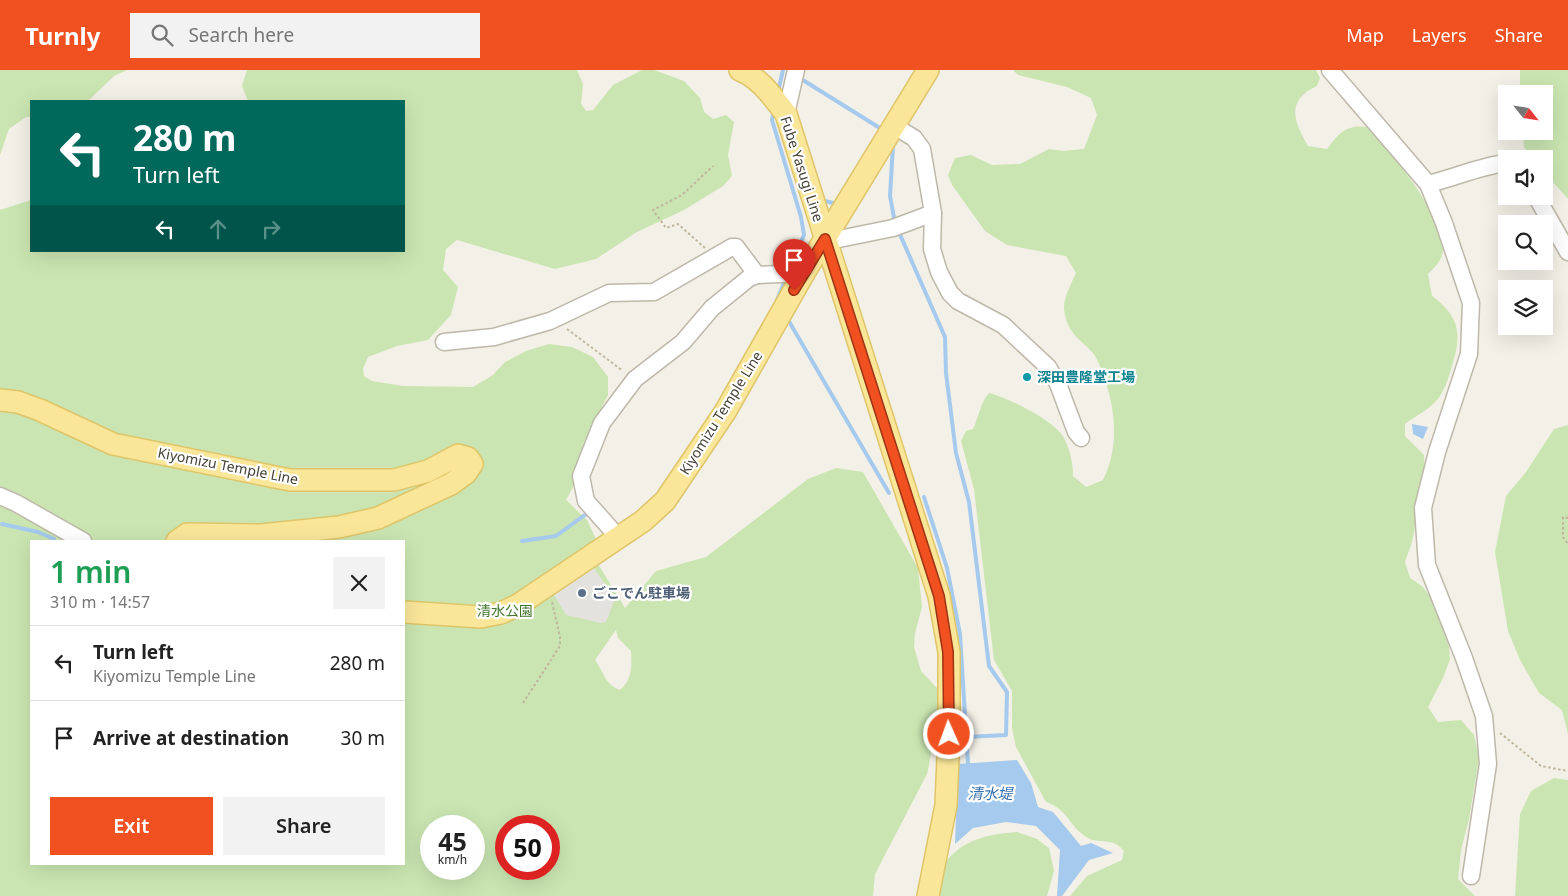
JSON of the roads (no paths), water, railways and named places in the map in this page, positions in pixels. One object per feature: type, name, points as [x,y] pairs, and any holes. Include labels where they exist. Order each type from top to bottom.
[{"type":"main road","name":"Fube Yasugi Line","points":[[740,70],[747,73],[769,91],[786,114],[939,596],[948,652],[949,734],[946,804],[928,896]]},
{"type":"main road","name":"Kiyomizu Temple Line","points":[[405,612],[481,617],[501,613],[547,585],[643,521],[665,500],[687,471],[725,412],[804,273],[928,70]]},
{"type":"main road","name":"Kiyomizu Temple Line","points":[[0,400],[18,402],[40,410],[113,444],[290,480],[394,480],[428,471],[458,455],[468,458],[472,464],[466,473],[451,484],[378,518],[340,527],[261,535],[187,534],[178,540]]},
{"type":"street","points":[[786,114],[796,70]]},
{"type":"street","points":[[1330,70],[1428,184],[1471,303],[1469,354],[1437,452],[1423,508],[1426,565],[1464,658],[1484,716],[1488,764],[1471,876]]},
{"type":"street","points":[[894,126],[914,138],[922,148],[933,213],[932,249],[939,272],[950,292],[958,301],[1003,325],[1048,367],[1058,384],[1076,432],[1081,438]]},
{"type":"street","points":[[1428,184],[1457,178],[1492,164],[1498,164]]},
{"type":"street","points":[[1541,205],[1568,252]]},
{"type":"street","points":[[825,239],[834,240],[893,228],[933,213]]},
{"type":"street","points":[[444,342],[494,337],[554,320],[609,292],[654,292],[714,256],[736,247],[757,275]]},
{"type":"street","points":[[618,537],[586,501],[581,476],[602,423],[636,379],[683,342],[712,308],[749,278],[757,275],[804,273]]},
{"type":"street","points":[[0,496],[81,540]]},
{"type":"water","points":[[1412,424],[1428,427],[1423,439],[1413,434]]},
{"type":"water","name":"清水堤","points":[[1017,760],[1031,783],[1038,807],[1053,812],[1081,846],[1091,843],[1113,853],[1089,860],[1062,896],[1057,896],[1060,850],[1036,826],[1006,822],[973,828],[955,844],[958,764]]},
{"type":"waterway","points":[[778,92],[783,70]]},
{"type":"waterway","points":[[798,77],[883,130]]},
{"type":"waterway","points":[[774,111],[772,120],[801,217],[804,235],[789,269]]},
{"type":"waterway","points":[[893,145],[890,196],[895,223]]},
{"type":"waterway","points":[[825,201],[837,204]]},
{"type":"waterway","points":[[898,230],[945,337],[946,373],[956,453],[969,502],[989,666],[1007,692],[1006,735],[966,737]]},
{"type":"waterway","points":[[778,303],[777,300],[786,278]]},
{"type":"waterway","points":[[787,318],[889,493]]},
{"type":"waterway","points":[[924,497],[947,568],[960,634],[968,764]]},
{"type":"waterway","points":[[522,541],[556,536],[586,514],[592,516]]},
{"type":"waterway","points":[[2,524],[38,532],[54,539]]},
{"type":"place","name":"深田豊隆堂工場","points":[[1027,377]]},
{"type":"place","name":"ごこでん駐車場","points":[[582,593]]},
{"type":"park label","name":"清水公園","points":[[505,611]]}]
